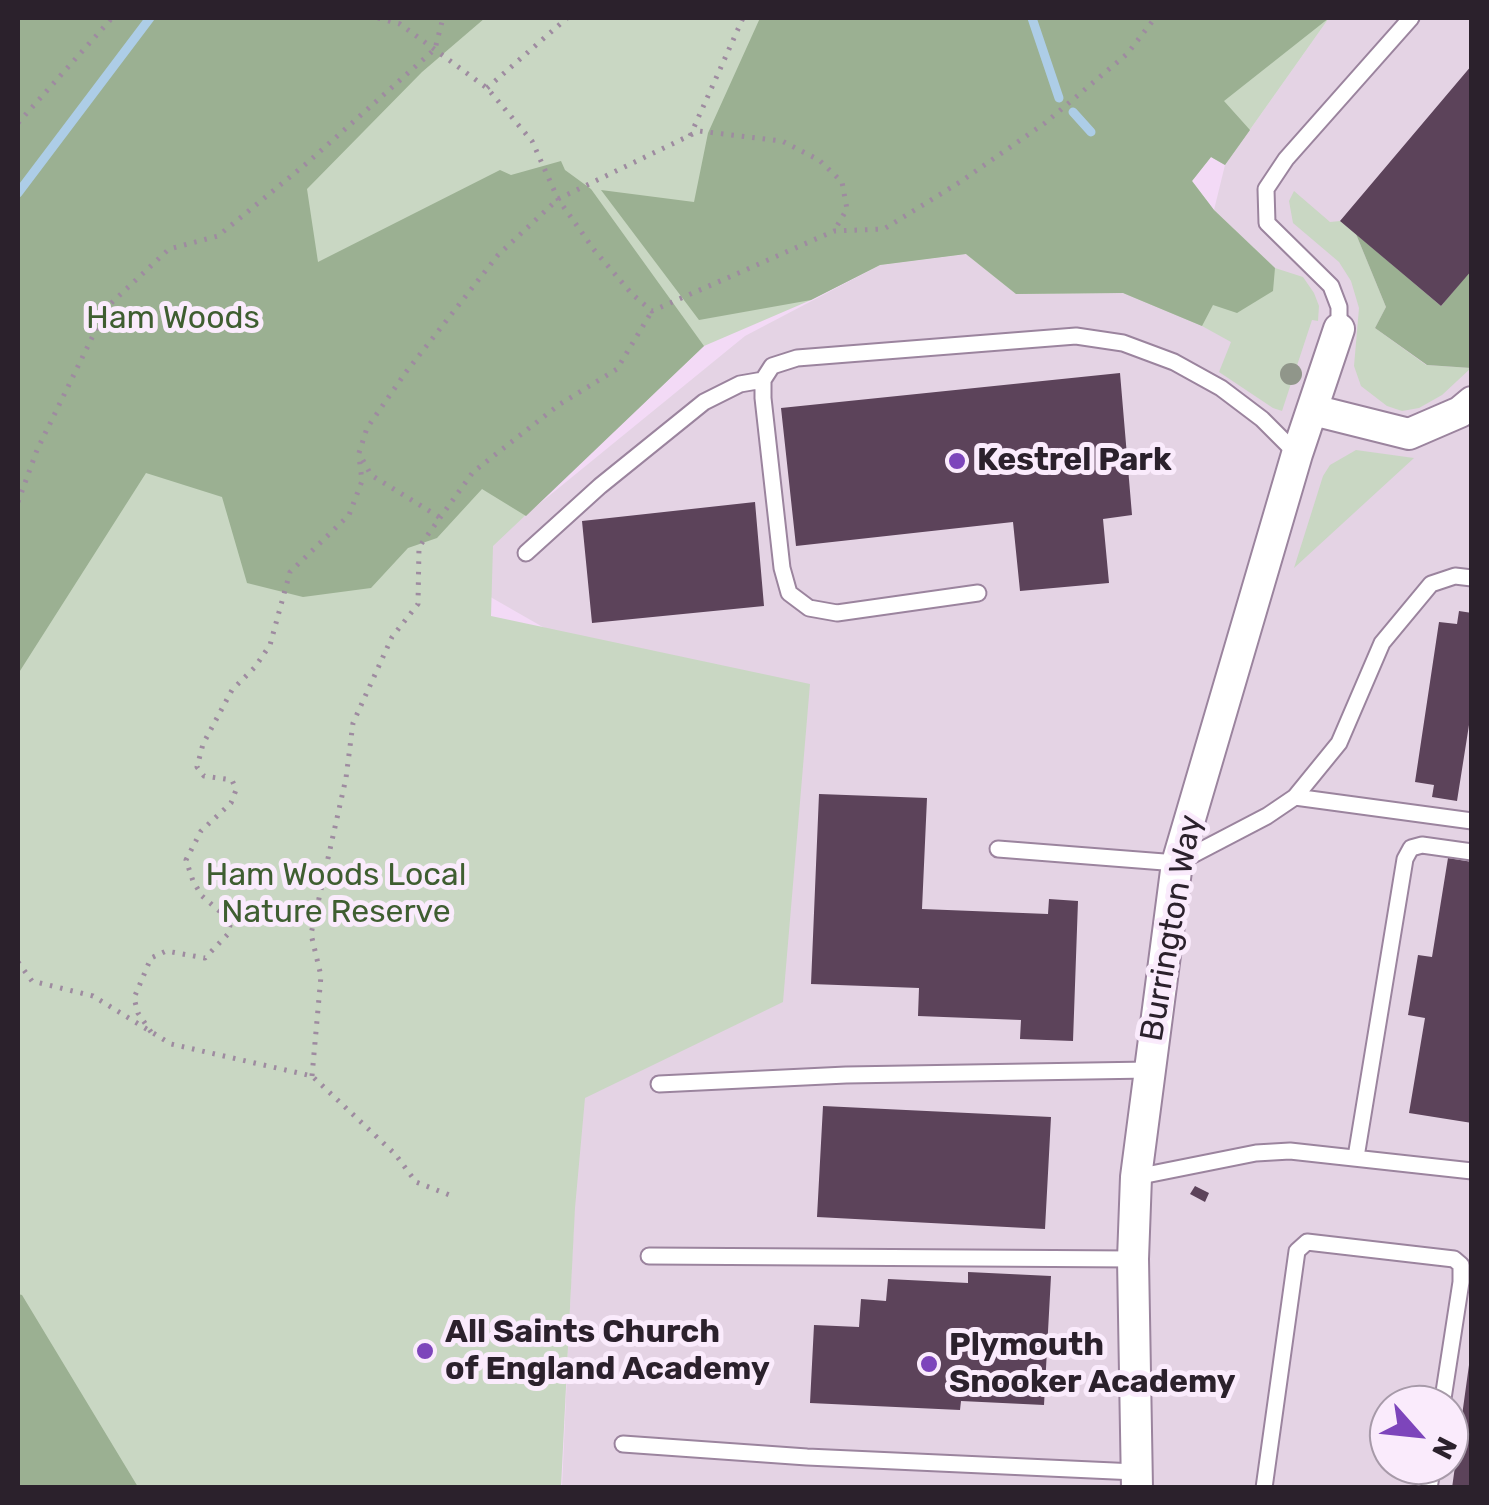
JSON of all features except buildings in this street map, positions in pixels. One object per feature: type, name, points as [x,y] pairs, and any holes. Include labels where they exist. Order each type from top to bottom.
[{"type":"street","name":"Burrington Way","points":[[1136,1480],[1132,1259],[1136,1176],[1177,863],[1297,454],[1338,330]]},
{"type":"street","points":[[1313,410],[1409,434],[1460,412],[1472,402]]},
{"type":"lane","points":[[1338,330],[1339,306],[1331,286],[1266,223],[1266,189],[1286,159],[1411,18]]},
{"type":"lane","points":[[978,593],[836,613],[809,608],[789,592],[782,568],[763,380],[772,366],[797,358],[1076,336],[1124,343],[1174,362],[1221,388],[1297,454]]},
{"type":"lane","points":[[526,553],[600,486],[704,402],[740,384],[763,380]]},
{"type":"lane","points":[[998,849],[1177,863],[1267,816],[1295,797],[1339,743],[1382,643],[1431,584],[1456,576],[1472,578]]},
{"type":"lane","points":[[1295,797],[1472,821]]},
{"type":"lane","points":[[1356,1157],[1405,859],[1411,848],[1422,845],[1472,852]]},
{"type":"lane","points":[[659,1084],[846,1075],[1148,1070]]},
{"type":"lane","points":[[1136,1176],[1290,1150],[1472,1171]]},
{"type":"lane","points":[[1264,1488],[1298,1251],[1308,1242],[1454,1260],[1460,1265],[1461,1282],[1445,1385]]},
{"type":"lane","points":[[648,1256],[1132,1259]]},
{"type":"lane","points":[[624,1444],[1136,1480]]},
{"type":"path","points":[[18,123],[112,18]]},
{"type":"path","points":[[378,18],[400,24],[486,88],[532,142],[558,199],[595,251],[632,294],[652,310],[834,231],[884,229],[1044,123],[1128,54],[1155,18]]},
{"type":"path","points":[[18,502],[37,450],[107,307],[168,249],[218,236],[307,163],[436,49],[443,18]]},
{"type":"path","points":[[486,88],[567,18]]},
{"type":"path","points":[[690,136],[742,18]]},
{"type":"path","points":[[151,1032],[138,1013],[134,998],[151,958],[166,951],[205,958],[228,934],[231,921],[202,896],[186,860],[201,830],[231,803],[236,790],[232,780],[204,776],[197,768],[202,744],[232,690],[270,646],[290,572],[349,515],[362,481],[358,453],[367,428],[498,255],[558,199],[700,132],[782,141],[819,160],[842,182],[846,209],[834,231]]},
{"type":"path","points":[[312,1076],[321,976],[311,934],[346,778],[352,723],[392,637],[418,604],[419,547],[473,472],[560,404],[618,368],[652,310]]},
{"type":"path","points":[[358,453],[371,475],[440,518]]},
{"type":"path","points":[[18,962],[32,981],[93,996],[171,1044],[312,1076],[395,1154],[416,1182],[452,1196]]},
{"type":"shaded area","points":[[1329,18],[1471,18],[1471,1487],[562,1487],[580,1080],[569,642],[452,575],[745,336],[880,265],[967,254],[1016,294],[1123,293],[1142,300],[1275,269],[1214,210],[1225,165]]},
{"type":"green space","name":"Ham Woods Local Nature Reserve","points":[[18,18],[1329,18],[1225,165],[1211,157],[1192,181],[1214,210],[1275,268],[1303,277],[1314,293],[1319,306],[1318,321],[1312,320],[1282,411],[1219,372],[1231,342],[1123,293],[1016,294],[966,254],[880,265],[704,346],[493,546],[491,616],[810,684],[783,1002],[585,1098],[575,1208],[561,1487],[18,1487]]},
{"type":"green space","name":"Ham Woods","points":[[18,18],[485,18],[422,72],[307,189],[318,262],[500,170],[511,175],[561,161],[565,170],[591,189],[704,346],[526,516],[482,489],[437,538],[408,548],[371,588],[303,597],[247,583],[222,497],[146,473],[18,674]]},
{"type":"green space","points":[[760,18],[1329,18],[1224,101],[1250,130],[1225,165],[1211,157],[1192,181],[1214,210],[1275,268],[1273,291],[1237,313],[1213,305],[1202,326],[1123,293],[1016,294],[966,254],[880,265],[811,300],[699,320],[601,190],[694,202],[708,133]]},
{"type":"green space","points":[[1294,191],[1330,222],[1340,221],[1356,234],[1386,307],[1375,328],[1426,365],[1471,368],[1442,395],[1419,408],[1402,411],[1387,406],[1361,386],[1354,366],[1359,308],[1351,281],[1339,262],[1293,223],[1289,201]]},
{"type":"green space","points":[[1356,234],[1441,306],[1471,270],[1471,368],[1427,365],[1375,328],[1386,307]]},
{"type":"green space","points":[[1356,450],[1414,458],[1294,568],[1323,476],[1330,465]]},
{"type":"green space","points":[[18,1294],[22,1295],[138,1487],[18,1487]]},
{"type":"waterway","points":[[18,193],[150,18]]},
{"type":"waterway","points":[[1032,18],[1059,98]]},
{"type":"waterway","points":[[1073,112],[1091,132]]},
{"type":"place","name":"Kestrel Park","points":[[957,461]]},
{"type":"place","name":"All Saints Church of England Academy","points":[[425,1351]]},
{"type":"place","name":"Plymouth Snooker Academy","points":[[929,1364]]}]
